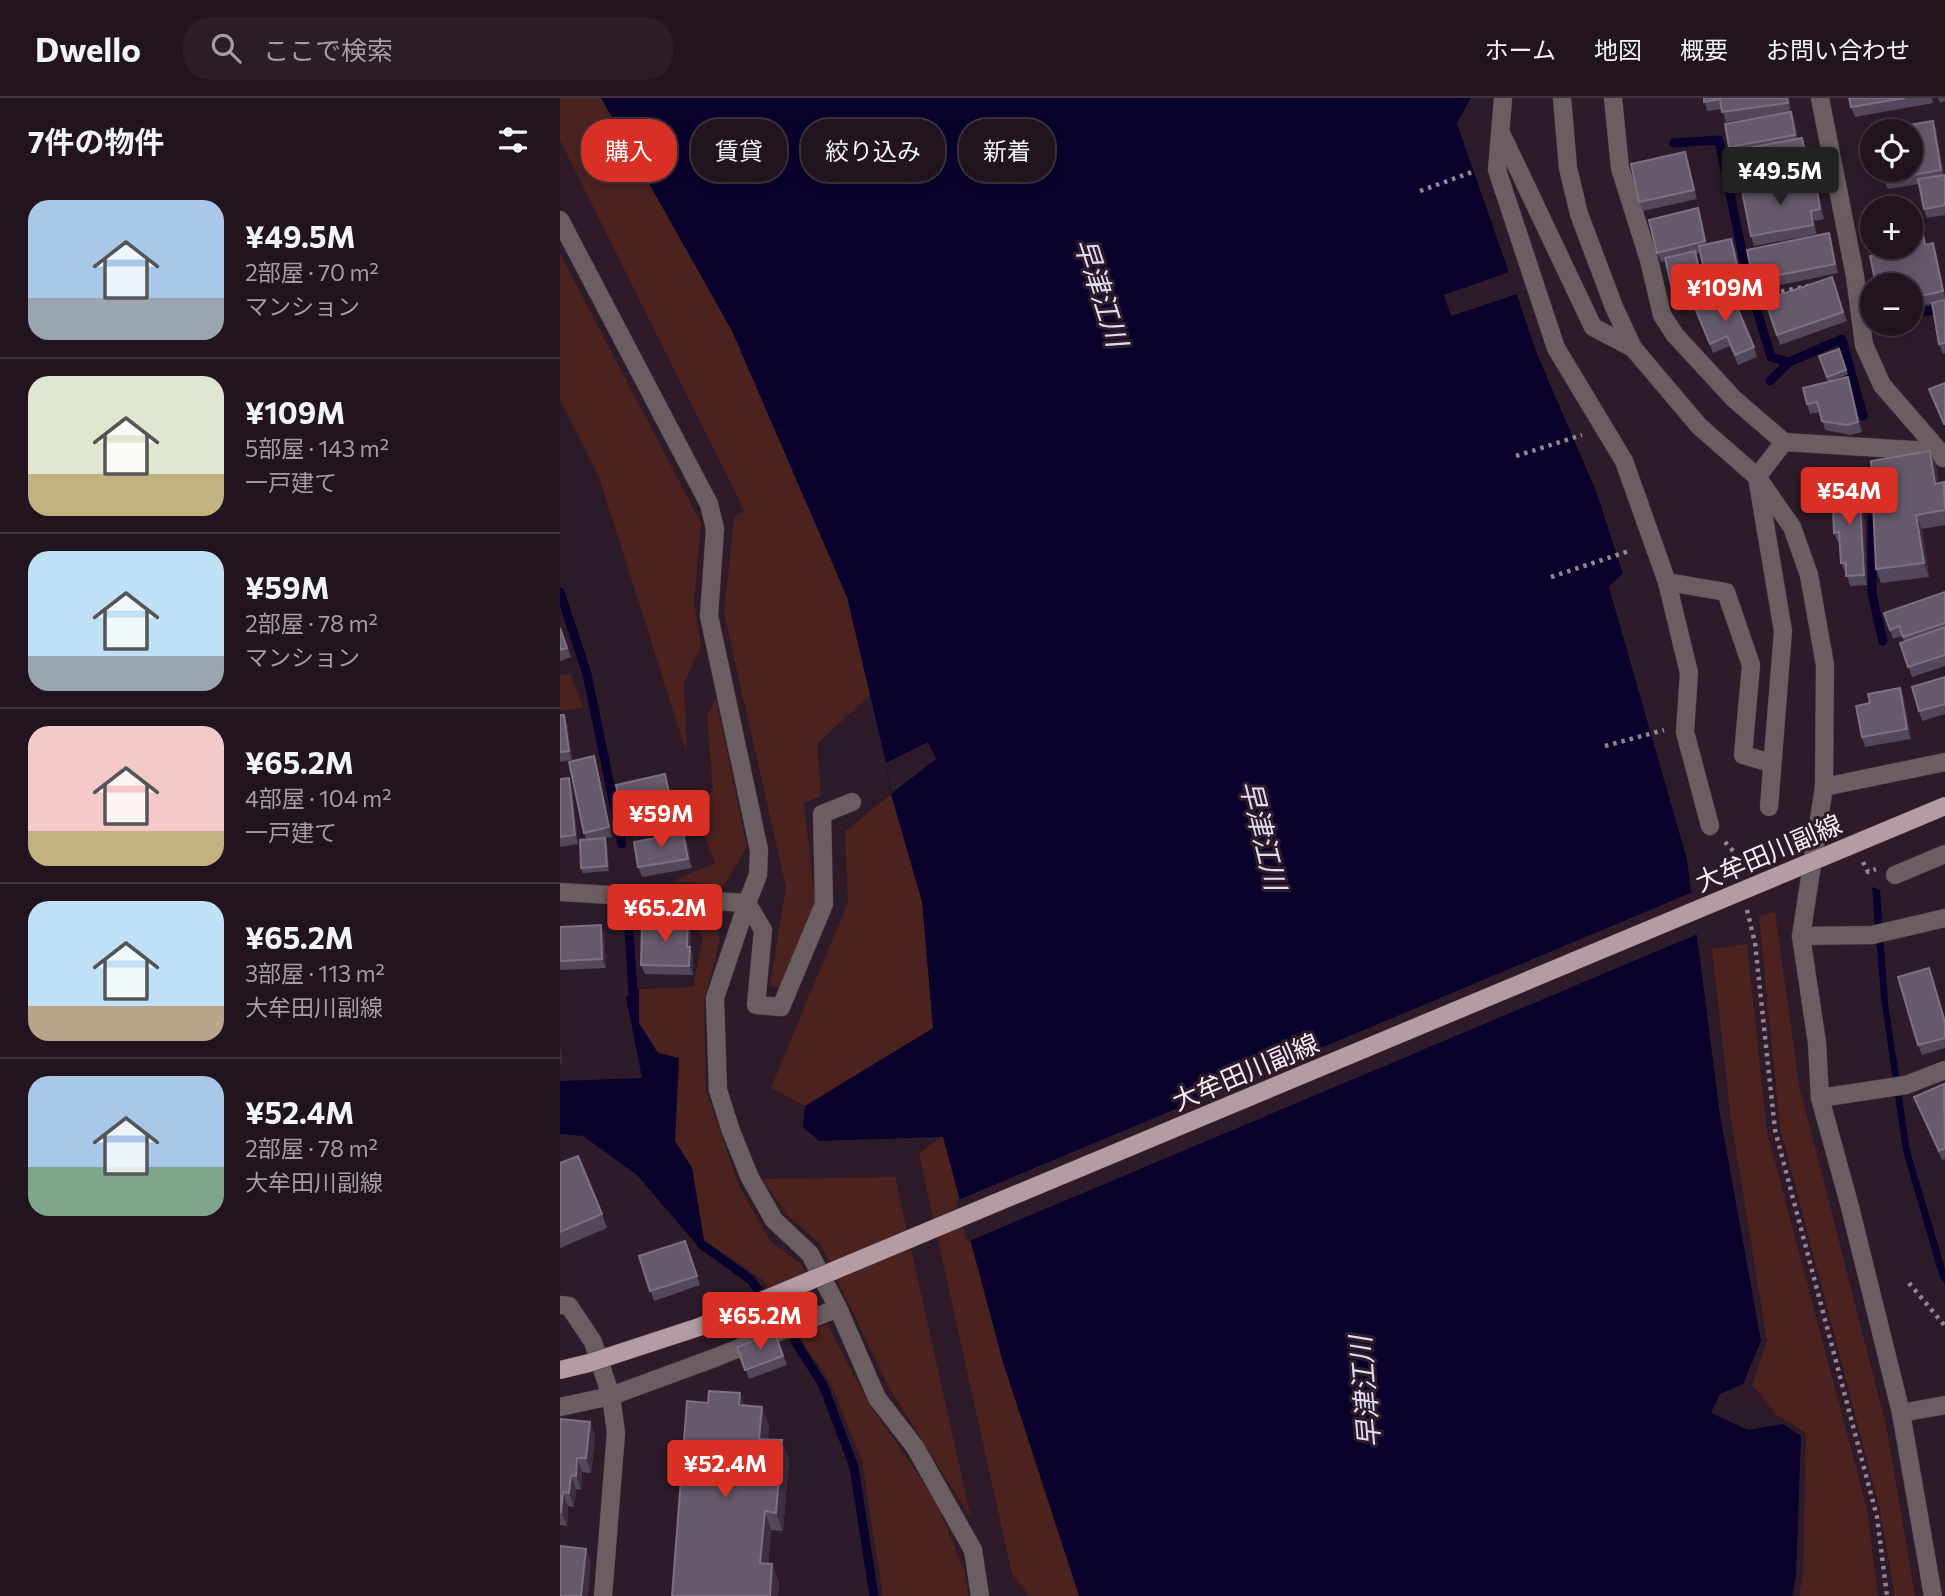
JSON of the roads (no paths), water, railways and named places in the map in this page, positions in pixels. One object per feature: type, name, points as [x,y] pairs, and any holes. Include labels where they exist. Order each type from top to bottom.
[{"type":"main road","name":"大牟田川副線","points":[[560,1370],[699,1327],[1945,806]]},
{"type":"street","points":[[1503,98],[1497,170],[1556,348],[1624,461],[1667,582],[1689,673],[1685,732],[1710,826]]},
{"type":"street","points":[[1562,98],[1568,168],[1579,214],[1614,307],[1633,348],[1699,426],[1757,477],[1792,527],[1809,575],[1825,665],[1824,787],[1801,936],[1817,1043],[1819,1098],[1850,1208],[1901,1413],[1933,1596]]},
{"type":"street","points":[[1613,98],[1620,168],[1649,260],[1662,315],[1675,335],[1734,399],[1784,442],[1944,455]]},
{"type":"street","points":[[1820,98],[1855,276],[1864,345],[1882,385],[1944,455]]},
{"type":"street","points":[[1500,132],[1593,327],[1633,348]]},
{"type":"street","points":[[560,220],[709,504],[715,529],[709,616],[759,850],[758,875],[715,998],[718,1090],[750,1178],[774,1220],[810,1254],[838,1308],[877,1398],[915,1447],[972,1550],[980,1596]]},
{"type":"street","points":[[1769,807],[1783,631],[1757,477],[1784,442]]},
{"type":"street","points":[[1667,582],[1726,592],[1751,665],[1743,755],[1772,762]]},
{"type":"street","points":[[1824,787],[1945,762]]},
{"type":"street","points":[[747,903],[763,930],[756,1005],[781,1007],[824,904],[822,814],[852,802]]},
{"type":"street","points":[[1895,875],[1945,854]]},
{"type":"street","points":[[560,892],[747,903]]},
{"type":"street","points":[[1801,936],[1880,934],[1945,918]]},
{"type":"street","points":[[1819,1098],[1898,1087],[1945,1070]]},
{"type":"street","points":[[560,1305],[569,1307],[593,1342],[611,1396],[616,1433],[603,1596]]},
{"type":"street","points":[[560,1407],[611,1396],[838,1308]]},
{"type":"street","points":[[1901,1413],[1945,1405]]},
{"type":"water","name":"早津江川","points":[[601,98],[1471,98],[1457,123],[1538,356],[1597,493],[1623,574],[1609,587],[1687,859],[1720,1115],[1761,1341],[1743,1384],[1720,1394],[1711,1413],[1748,1430],[1783,1424],[1801,1436],[1796,1577],[1792,1596],[1079,1596],[1002,1359],[943,1137],[819,1141],[803,1127],[805,1106],[933,1028],[922,902],[891,794],[847,597],[732,331],[648,182],[677,182],[677,119],[613,119]]},
{"type":"water","points":[[1872,887],[1880,890],[1888,1003],[1910,1151],[1945,1268],[1945,1284],[1940,1278],[1903,1151],[1881,997]]},
{"type":"water","points":[[639,989],[639,1023],[658,1053],[679,1058],[675,1141],[692,1168],[704,1240],[698,1246],[637,1175],[583,1136],[560,1134],[560,1081],[642,1078],[626,997]]},
{"type":"waterway","points":[[1674,143],[1719,140],[1750,290]]},
{"type":"waterway","points":[[1756,307],[1771,357],[1789,362]]},
{"type":"waterway","points":[[1923,312],[1945,308]]},
{"type":"waterway","points":[[1770,381],[1789,362],[1842,339],[1863,416]]},
{"type":"waterway","points":[[1872,469],[1872,594],[1883,641]]},
{"type":"waterway","points":[[560,592],[587,674],[622,844]]},
{"type":"waterway","points":[[629,932],[633,993]]},
{"type":"waterway","points":[[701,1244],[751,1280],[781,1321]]},
{"type":"waterway","points":[[795,1341],[823,1385],[854,1467],[874,1596]]}]
